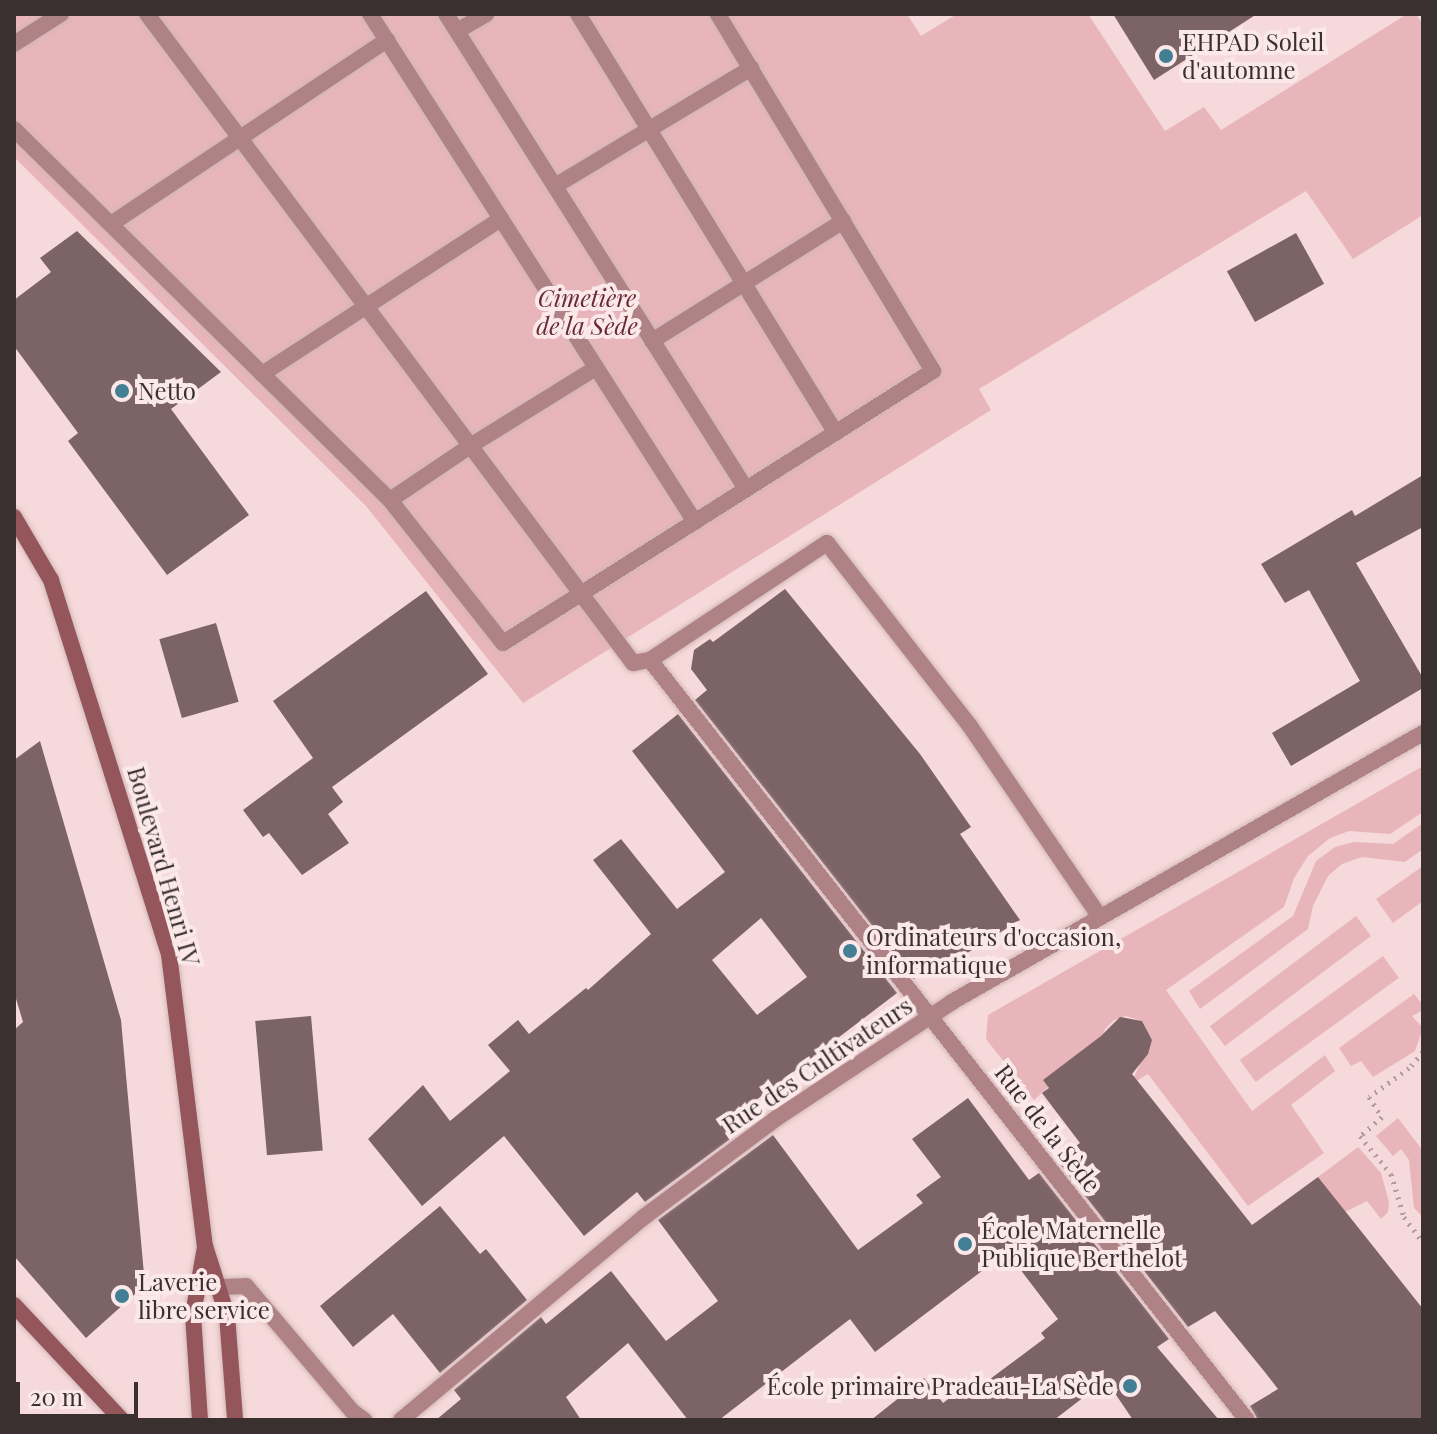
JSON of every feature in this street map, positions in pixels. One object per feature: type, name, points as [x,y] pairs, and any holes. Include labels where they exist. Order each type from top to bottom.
[{"type":"street","points":[[14,44],[61,14]]},
{"type":"street","points":[[147,14],[633,663],[650,660],[827,543],[970,726],[1099,916]]},
{"type":"street","points":[[370,14],[695,522]]},
{"type":"street","points":[[446,14],[746,489]]},
{"type":"street","points":[[457,31],[486,14]]},
{"type":"street","points":[[578,14],[836,433]]},
{"type":"street","points":[[14,129],[390,500],[503,643],[933,371],[718,14]]},
{"type":"street","points":[[111,224],[387,40]]},
{"type":"street","points":[[555,186],[751,68]]},
{"type":"street","points":[[262,374],[501,219]]},
{"type":"street","points":[[652,341],[843,221]]},
{"type":"street","points":[[390,500],[596,368]]},
{"type":"street","name":"Boulevard Henri IV","points":[[14,517],[51,580],[169,954],[205,1246],[221,1287],[227,1315],[235,1420]]},
{"type":"street","name":"Rue de la Sède","points":[[650,660],[1247,1420]]},
{"type":"street","name":"Rue des Cultivateurs","points":[[401,1420],[644,1217],[777,1118],[930,1016],[1099,916],[1423,733]]},
{"type":"street","name":"Boulevard Henri IV","points":[[200,1420],[193,1314],[205,1246]]},
{"type":"street","points":[[221,1287],[246,1286],[353,1412],[364,1420]]},
{"type":"street","points":[[14,1305],[122,1420]]},
{"type":"path","points":[[1423,1052],[1409,1068],[1369,1097],[1382,1117],[1360,1136],[1391,1174],[1404,1217],[1423,1242]]},
{"type":"green space","name":"Cimetière de la Sède","points":[[14,14],[907,14],[921,36],[957,14],[1088,14],[1165,131],[1204,107],[1221,130],[1407,14],[1416,14],[1423,25],[1423,215],[1353,259],[1306,191],[979,389],[991,410],[523,703],[366,506],[14,157]]},
{"type":"green space","points":[[1423,766],[1423,812],[1390,834],[1349,831],[1330,838],[1308,856],[1294,878],[1284,907],[1166,990],[1252,1111],[1325,1055],[1335,1071],[1291,1105],[1324,1153],[1248,1206],[1148,1074],[1130,1085],[1152,1040],[1142,1021],[1126,1016],[1114,1020],[1105,1029],[1101,1041],[1034,1100],[986,1039],[988,1015]]},
{"type":"green space","points":[[1423,823],[1423,849],[1405,862],[1362,857],[1342,864],[1328,876],[1313,906],[1308,929],[1200,1009],[1189,991],[1293,916],[1316,861],[1335,847],[1354,842],[1393,844]]},
{"type":"green space","points":[[1423,866],[1423,901],[1393,923],[1376,899]]},
{"type":"green space","points":[[1356,916],[1371,936],[1225,1046],[1210,1026]]},
{"type":"green space","points":[[1383,956],[1399,978],[1256,1082],[1240,1060]]},
{"type":"green space","points":[[1414,994],[1423,1005],[1423,1010],[1412,1016],[1423,1028],[1415,1051],[1373,1077],[1361,1061],[1351,1066],[1339,1048]]},
{"type":"green space","points":[[1398,1118],[1423,1151],[1421,1215],[1414,1208],[1409,1160],[1401,1149],[1393,1156],[1376,1136]]},
{"type":"green space","points":[[1358,1147],[1381,1173],[1389,1202],[1388,1212],[1381,1219],[1367,1201],[1345,1212],[1318,1177]]},
{"type":"building","name":"EHPAD Soleil d'automne","points":[[1113,14],[1257,14],[1154,80]]},
{"type":"building","name":"Netto","points":[[77,231],[221,372],[171,409],[249,515],[167,575],[68,441],[78,433],[14,346],[14,300],[51,272],[40,258]]},
{"type":"building","points":[[1296,233],[1324,284],[1255,322],[1227,271]]},
{"type":"building","points":[[1423,475],[1423,527],[1356,563],[1423,678],[1423,688],[1291,766],[1272,733],[1360,681],[1309,590],[1285,603],[1261,564],[1352,510],[1355,516]]},
{"type":"building","points":[[785,589],[920,754],[971,827],[960,834],[1020,920],[932,975],[927,969],[914,979],[695,700],[707,690],[691,669],[694,650],[710,639],[713,642]]},
{"type":"building","points":[[426,591],[488,674],[332,787],[343,802],[328,814],[349,843],[302,875],[269,833],[263,837],[243,810],[313,758],[273,701]]},
{"type":"building","points":[[216,623],[239,702],[182,718],[159,639]]},
{"type":"building","points":[[678,714],[897,993],[751,1104],[760,1117],[645,1202],[637,1192],[584,1236],[504,1136],[422,1206],[368,1139],[423,1085],[450,1121],[510,1071],[488,1045],[518,1020],[529,1034],[586,988],[588,990],[651,934],[593,860],[621,839],[677,909],[725,872],[632,751]],"holes":[[[761,918],[807,977],[757,1015],[712,960]]]},
{"type":"building","points":[[40,741],[121,1020],[145,1285],[86,1338],[14,1256],[14,1030],[23,1022],[14,992],[14,760]]},
{"type":"building","points":[[311,1016],[323,1150],[267,1155],[255,1021]]},
{"type":"building","points":[[1120,1017],[1142,1021],[1152,1040],[1148,1054],[1132,1074],[1252,1225],[1318,1177],[1423,1309],[1423,1420],[1258,1420],[1250,1406],[1278,1389],[1215,1311],[1188,1327],[1057,1160],[1080,1143],[1042,1093],[1049,1088],[1043,1080],[1101,1036]]},
{"type":"building","points":[[968,1098],[1029,1180],[1039,1173],[1169,1339],[1157,1347],[1219,1420],[1133,1420],[1106,1380],[1054,1420],[871,1420],[924,1378],[943,1403],[976,1378],[982,1385],[1045,1338],[1041,1333],[1058,1319],[1007,1252],[875,1352],[850,1319],[719,1420],[688,1420],[628,1343],[566,1397],[581,1420],[436,1420],[461,1399],[454,1390],[541,1317],[546,1324],[611,1271],[666,1341],[718,1301],[658,1220],[773,1135],[858,1250],[923,1203],[916,1195],[941,1177],[912,1139]]},
{"type":"building","points":[[440,1206],[480,1254],[486,1249],[527,1300],[440,1373],[393,1314],[353,1347],[320,1306]]},
{"type":"place","name":"EHPAD Soleil d'automne","points":[[1166,56]]},
{"type":"place","name":"Netto","points":[[122,391]]},
{"type":"place","name":"Ordinateurs d'occasion, informatique","points":[[850,951]]},
{"type":"place","name":"École Maternelle Publique Berthelot","points":[[965,1244]]},
{"type":"place","name":"Laverie libre service","points":[[122,1296]]},
{"type":"place","name":"École primaire Pradeau-La Sède","points":[[1130,1386]]}]
